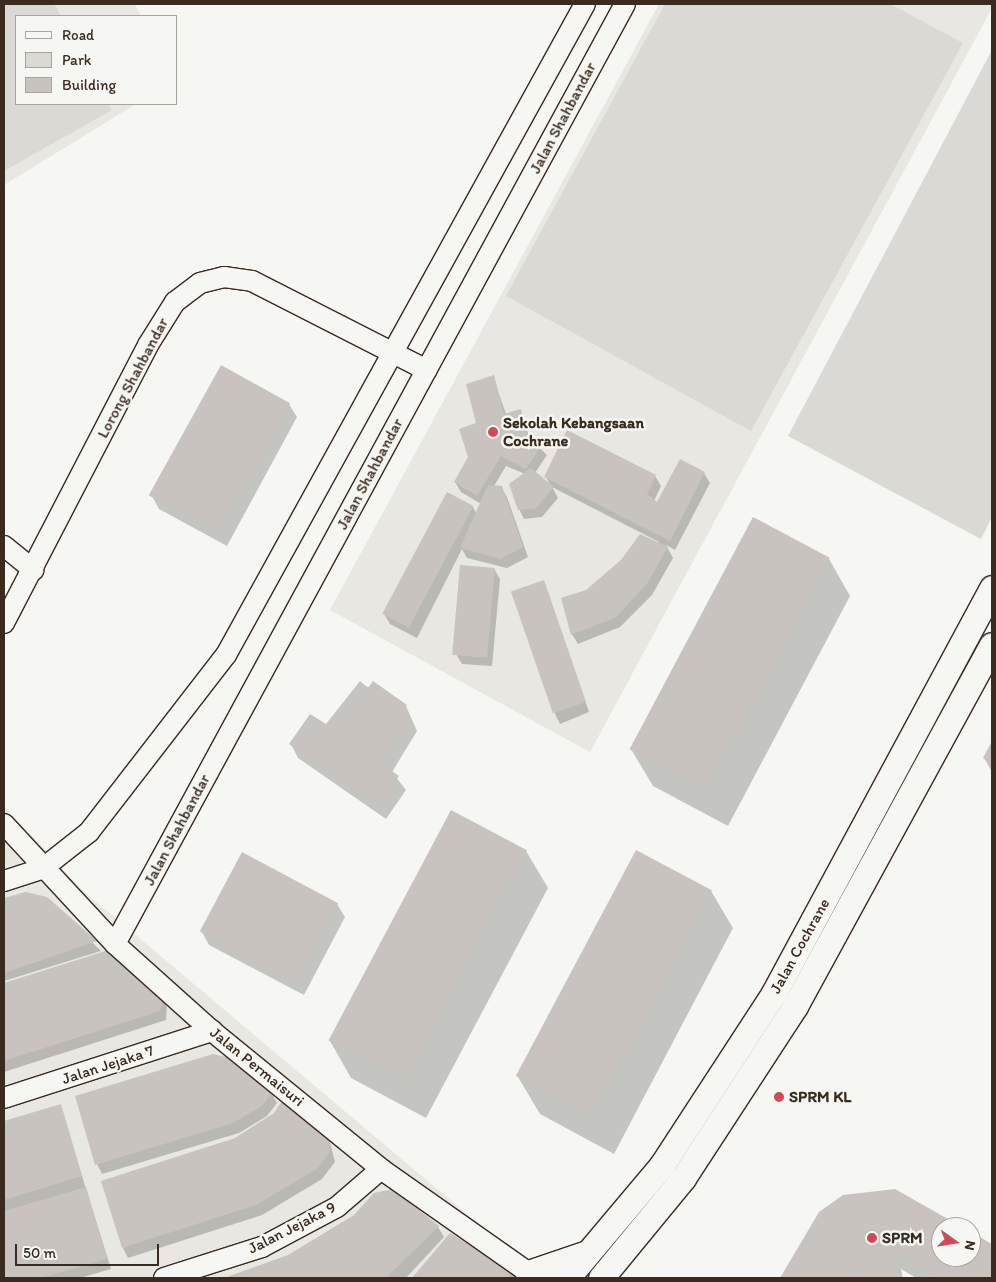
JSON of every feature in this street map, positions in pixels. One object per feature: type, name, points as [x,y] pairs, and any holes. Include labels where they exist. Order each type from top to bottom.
[{"type":"street","points":[[4,881],[42,869],[89,832],[226,655],[391,351],[585,4]]},
{"type":"street","name":"Jalan Shahbandar","points":[[115,944],[625,4]]},
{"type":"street","name":"Lorong Shahbandar","points":[[4,622],[34,570],[148,345],[174,302],[200,283],[224,277],[252,282],[427,370]]},
{"type":"street","points":[[4,546],[34,570]]},
{"type":"street","name":"Jalan Cochrane","points":[[567,1278],[662,1165],[774,993],[992,588]]},
{"type":"street","name":"Jalan Cochrane","points":[[601,1278],[684,1178],[795,1006],[992,645]]},
{"type":"street","name":"Jalan Permaisuri","points":[[4,824],[42,869],[115,944],[212,1031],[381,1169],[532,1276]]},
{"type":"street","name":"Jalan Jejaka 7","points":[[4,1098],[212,1031]]},
{"type":"street","name":"Jalan Jejaka 9","points":[[164,1278],[262,1246],[337,1207],[381,1169]]},
{"type":"street","points":[[532,1276],[576,1260],[588,1251]]},
{"type":"shaded area","points":[[4,4],[135,4],[140,15],[15,15],[15,105],[134,105],[4,185]]},
{"type":"shaded area","points":[[659,4],[992,4],[992,8],[590,752],[330,610]]},
{"type":"shaded area","points":[[4,806],[81,889],[543,1278],[4,1278]]},
{"type":"green space","points":[[4,4],[54,4],[60,15],[15,15],[15,105],[109,105],[112,110],[4,171]]},
{"type":"green space","points":[[665,4],[890,4],[963,43],[751,431],[506,296]]},
{"type":"green space","points":[[992,50],[992,517],[981,539],[788,436]]},
{"type":"building","points":[[221,365],[290,403],[218,534],[149,495]]},
{"type":"building","name":"Sekolah Kebangsaan Cochrane","points":[[494,375],[504,414],[521,409],[527,436],[542,445],[526,469],[501,456],[477,496],[454,482],[468,457],[459,429],[476,423],[466,384]]},
{"type":"building","points":[[567,430],[656,475],[647,494],[657,502],[680,459],[705,472],[670,541],[544,477]]},
{"type":"building","points":[[531,468],[554,487],[536,508],[518,510],[509,484]]},
{"type":"building","points":[[488,485],[502,486],[523,547],[501,559],[460,548]]},
{"type":"building","points":[[447,492],[473,506],[409,628],[382,614]]},
{"type":"building","points":[[753,517],[830,558],[706,790],[630,749]]},
{"type":"building","points":[[640,534],[668,547],[647,584],[615,618],[571,635],[561,598],[586,590],[621,560]]},
{"type":"building","points":[[460,565],[495,568],[487,658],[452,655]]},
{"type":"building","points":[[544,580],[586,702],[553,713],[511,591]]},
{"type":"building","points":[[360,681],[368,688],[373,681],[407,705],[402,711],[410,717],[382,764],[399,776],[378,806],[289,744],[310,714],[326,724]]},
{"type":"building","points":[[992,741],[992,764],[983,758]]},
{"type":"building","points":[[451,810],[527,850],[404,1081],[328,1040]]},
{"type":"building","points":[[636,850],[712,890],[592,1116],[516,1076]]},
{"type":"building","points":[[242,852],[338,903],[296,983],[200,931]]},
{"type":"building","points":[[26,892],[47,897],[97,941],[4,973],[4,898]]},
{"type":"building","points":[[115,948],[163,992],[160,1011],[4,1061],[4,983]]},
{"type":"building","points":[[213,1054],[230,1058],[272,1093],[262,1106],[233,1123],[95,1165],[75,1096]]},
{"type":"building","points":[[284,1098],[328,1134],[330,1152],[317,1169],[256,1205],[122,1248],[101,1181],[235,1138],[274,1113]]},
{"type":"building","points":[[61,1104],[82,1176],[4,1200],[4,1121]]},
{"type":"building","points":[[86,1187],[107,1259],[41,1278],[4,1278],[4,1211]]},
{"type":"building","points":[[393,1189],[439,1226],[386,1278],[224,1278],[288,1255],[354,1215],[374,1193]]},
{"type":"building","name":"SPRM","points":[[895,1189],[944,1217],[931,1217],[931,1267],[981,1267],[981,1238],[992,1244],[992,1278],[937,1278],[891,1252],[899,1278],[863,1278],[858,1261],[847,1278],[780,1278],[819,1212],[843,1195]]},
{"type":"building","points":[[450,1233],[513,1271],[507,1278],[412,1278]]},
{"type":"place","name":"Sekolah Kebangsaan Cochrane","points":[[493,432]]},
{"type":"place","name":"SPRM KL","points":[[779,1097]]},
{"type":"place","name":"SPRM","points":[[872,1238]]}]
